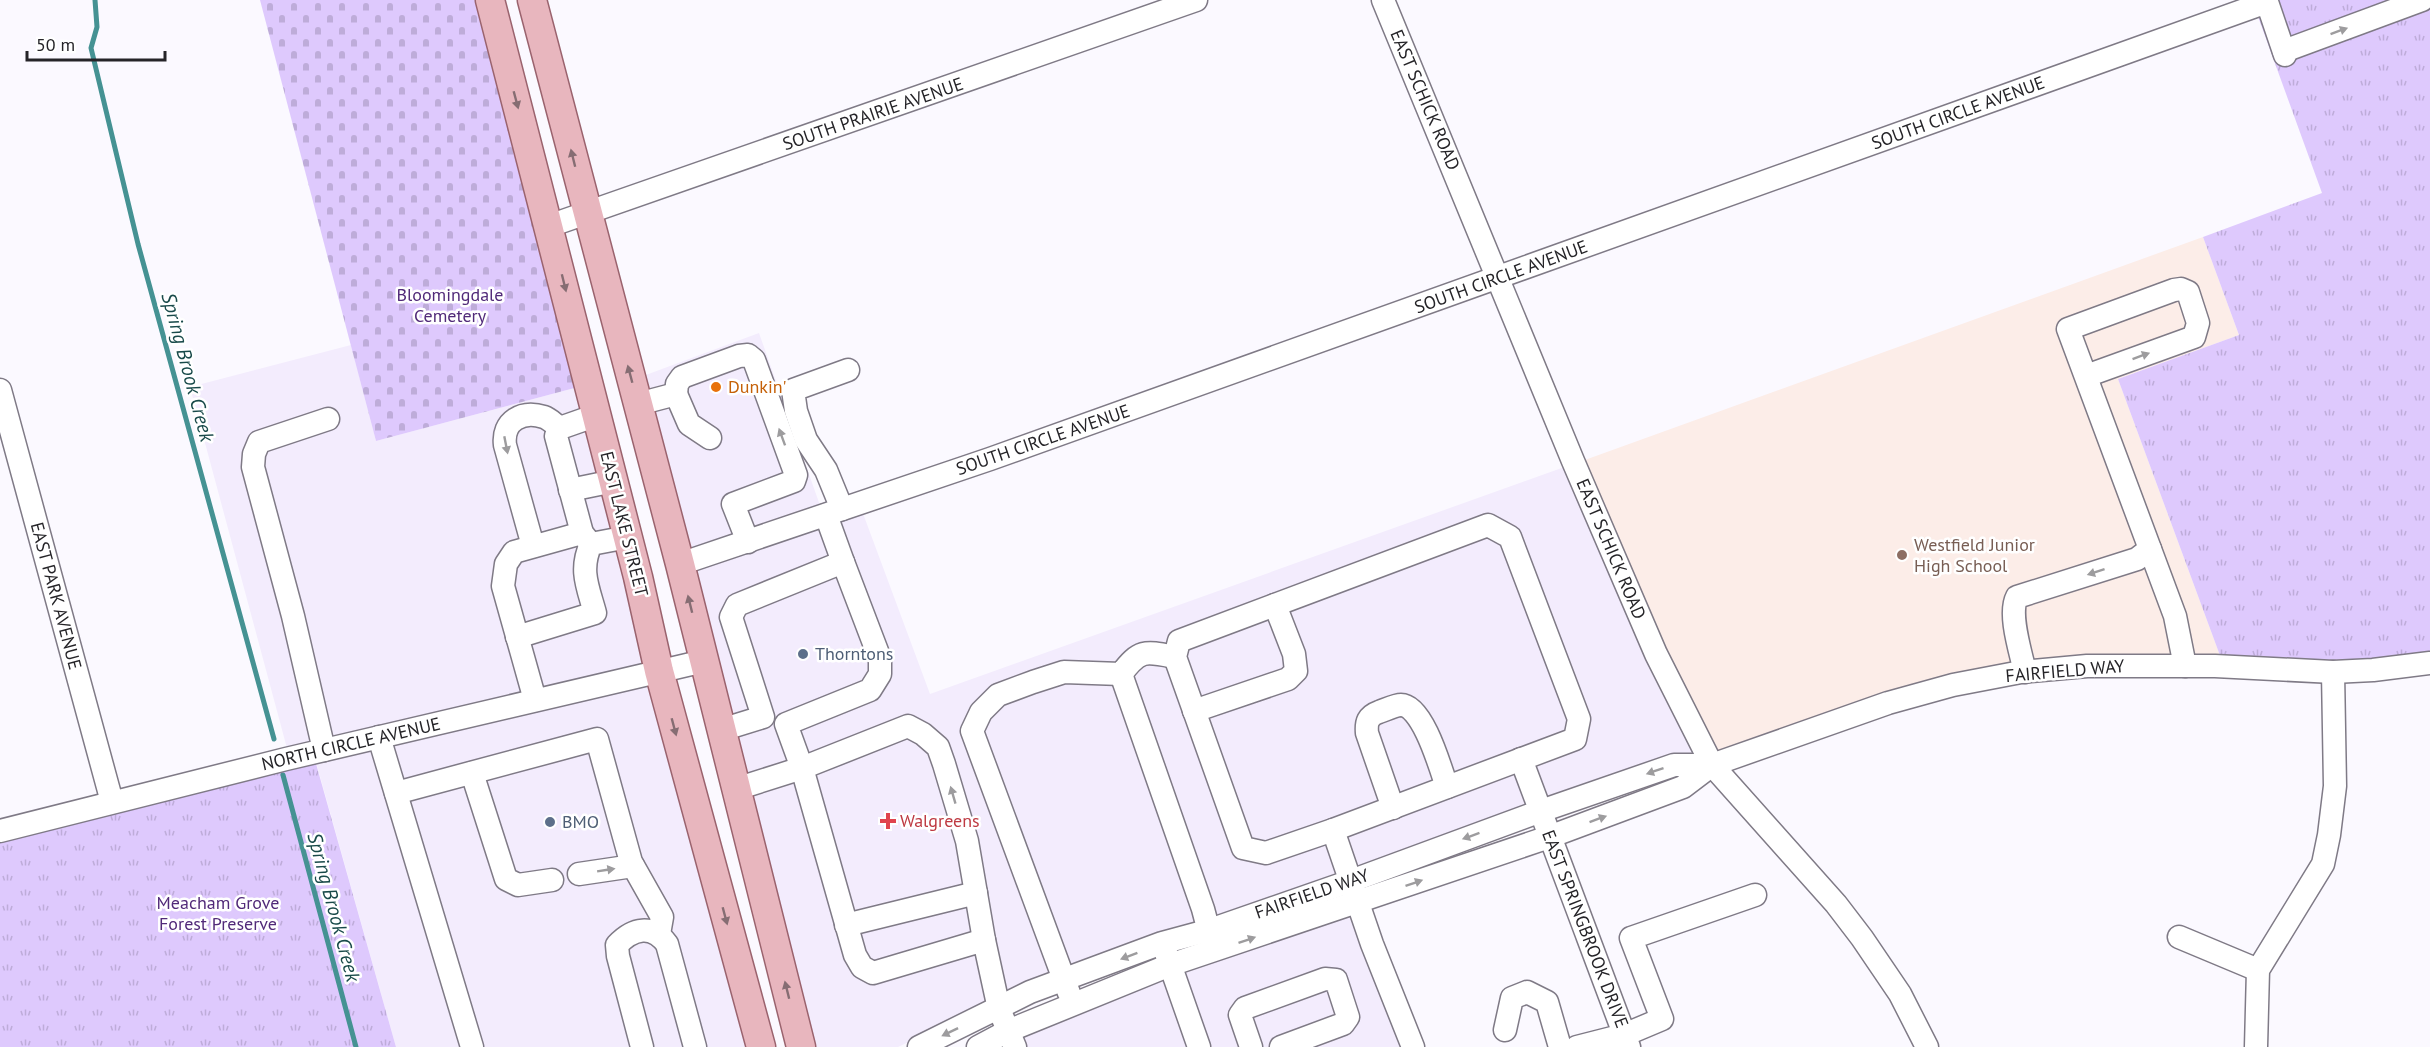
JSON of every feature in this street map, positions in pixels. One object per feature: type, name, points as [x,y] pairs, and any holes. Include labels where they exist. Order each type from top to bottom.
[{"type":"main road","name":"EAST LAKE STREET","points":[[490,0],[614,481],[659,671],[761,1047]]},
{"type":"main road","points":[[532,0],[680,564],[801,1047]]},
{"type":"street","name":"SOUTH PRAIRIE AVENUE","points":[[549,226],[1196,0]]},
{"type":"street","name":"EAST SCHICK ROAD","points":[[1383,0],[1573,461],[1656,654],[1713,765],[1836,904],[1862,938],[1900,994],[1927,1047]]},
{"type":"street","name":"SOUTH CIRCLE AVENUE","points":[[680,564],[990,459],[2270,1],[2285,53],[2422,0]]},
{"type":"street","points":[[2086,376],[2194,337],[2198,323],[2188,292],[2181,289],[2174,290],[2068,329],[2175,616],[2185,666]]},
{"type":"street","points":[[710,438],[689,423],[676,394],[677,384],[682,376],[739,356],[748,356],[754,360],[796,475],[794,481],[733,504],[748,542]]},
{"type":"street","points":[[721,730],[762,717],[786,724],[870,690],[880,674],[880,659],[843,562],[826,470],[806,440],[796,411],[793,390],[848,370]]},
{"type":"street","name":"EAST PARK AVENUE","points":[[0,390],[112,802]]},
{"type":"street","points":[[638,404],[676,394]]},
{"type":"street","points":[[517,636],[595,613],[585,572],[586,538],[570,490],[556,436],[560,428],[597,415]]},
{"type":"street","points":[[533,546],[505,445],[504,432],[508,424],[533,416],[546,418],[560,428]]},
{"type":"street","points":[[324,750],[253,467],[254,454],[259,442],[328,419]]},
{"type":"street","points":[[570,490],[614,481]]},
{"type":"street","points":[[1488,525],[1510,537],[1579,719],[1575,739],[1266,854],[1242,848],[1175,657],[1179,641],[1488,525]]},
{"type":"street","points":[[535,700],[503,586],[506,564],[514,552],[533,546],[586,538],[628,537]]},
{"type":"street","points":[[2025,672],[2014,617],[2014,603],[2017,597],[2137,559],[2150,549]]},
{"type":"street","points":[[762,717],[731,618],[737,604],[843,562]]},
{"type":"street","points":[[1194,711],[1288,680],[1296,671],[1294,654],[1275,605]]},
{"type":"street","points":[[1121,674],[1133,658],[1149,652],[1175,657]]},
{"type":"street","name":"NORTH CIRCLE AVENUE","points":[[0,831],[324,750],[704,661]]},
{"type":"street","name":"FAIRFIELD WAY","points":[[919,1047],[1030,992],[1162,943],[1212,940],[1359,902],[1549,837],[1683,787],[1713,765],[1888,703],[1953,685],[2025,672],[2087,666],[2185,666],[2333,672],[2430,663]]},
{"type":"street","points":[[1074,1005],[972,731],[981,712],[998,695],[1064,672],[1121,674]]},
{"type":"street","points":[[2256,1047],[2258,970],[2323,864],[2336,786],[2333,672]]},
{"type":"street","points":[[1121,674],[1212,940]]},
{"type":"street","points":[[1393,808],[1367,733],[1366,724],[1372,715],[1401,705],[1409,707],[1425,727],[1447,787]]},
{"type":"street","points":[[786,724],[802,768],[855,956],[862,967],[873,972],[984,940]]},
{"type":"street","points":[[736,789],[802,768],[908,726],[923,734],[938,747],[967,841],[975,893],[999,1009],[1011,1039]]},
{"type":"street","points":[[379,737],[472,1047]]},
{"type":"street","points":[[396,793],[597,739],[633,866],[662,916],[659,934]]},
{"type":"street","name":"EAST SPRINGBROOK DRIVE","points":[[1521,759],[1627,1041]]},
{"type":"street","name":"FAIRFIELD WAY","points":[[978,1047],[1011,1039],[1074,1005],[1170,965],[1212,940],[1351,881],[1674,765],[1713,765]]},
{"type":"street","points":[[472,773],[506,879],[518,885],[552,880]]},
{"type":"street","points":[[1333,830],[1372,944],[1413,1047]]},
{"type":"street","points":[[579,874],[633,866]]},
{"type":"street","points":[[846,925],[975,893]]},
{"type":"street","points":[[1576,1047],[1627,1041],[1662,1018],[1631,938],[1755,895]]},
{"type":"street","points":[[642,1047],[617,945],[624,937],[647,929],[659,934],[667,944],[695,1047]]},
{"type":"street","points":[[2179,937],[2258,970]]},
{"type":"street","points":[[1162,943],[1198,1047]]},
{"type":"street","points":[[1251,1047],[1240,1015],[1245,1008],[1325,979],[1336,980],[1348,1017],[1343,1024],[1281,1047]]},
{"type":"street","points":[[1505,1030],[1512,998],[1527,992],[1547,1002],[1560,1047]]},
{"type":"shaded area","name":"Westfield Junior High School","points":[[2203,237],[2239,335],[2118,379],[2222,661],[2027,667],[1715,759],[1659,650],[1582,461]]},
{"type":"shaded area","points":[[759,333],[822,511],[858,500],[930,694],[1570,465],[1702,758],[1037,982],[898,1047],[807,1047],[635,379]]},
{"type":"shaded area","points":[[351,345],[376,441],[582,386],[651,666],[288,752],[190,387]]},
{"type":"shaded area","points":[[651,684],[747,1047],[396,1047],[316,762]]},
{"type":"shaded area","points":[[1366,905],[1418,1047],[992,1047],[1166,974]]},
{"type":"green space","name":"Bloomingdale Cemetery","points":[[260,0],[480,0],[582,386],[376,441]]},
{"type":"green space","points":[[2252,0],[2430,0],[2430,655],[2311,666],[2222,661],[2118,379],[2239,335],[2203,237],[2322,193]]},
{"type":"green space","name":"Meacham Grove Forest Preserve","points":[[313,753],[396,1047],[0,1047],[0,831]]},
{"type":"waterway","name":"Spring Brook Creek","points":[[95,0],[97,27],[91,48],[138,244],[274,739]]},
{"type":"waterway","name":"Spring Brook Creek","points":[[283,775],[356,1047]]},
{"type":"place","name":"Dunkin'","points":[[716,387]]},
{"type":"place","name":"Westfield Junior High School","points":[[1902,555]]},
{"type":"place","name":"Thorntons","points":[[803,654]]},
{"type":"place","name":"Walgreens","points":[[888,821]]},
{"type":"place","name":"BMO","points":[[550,822]]}]
